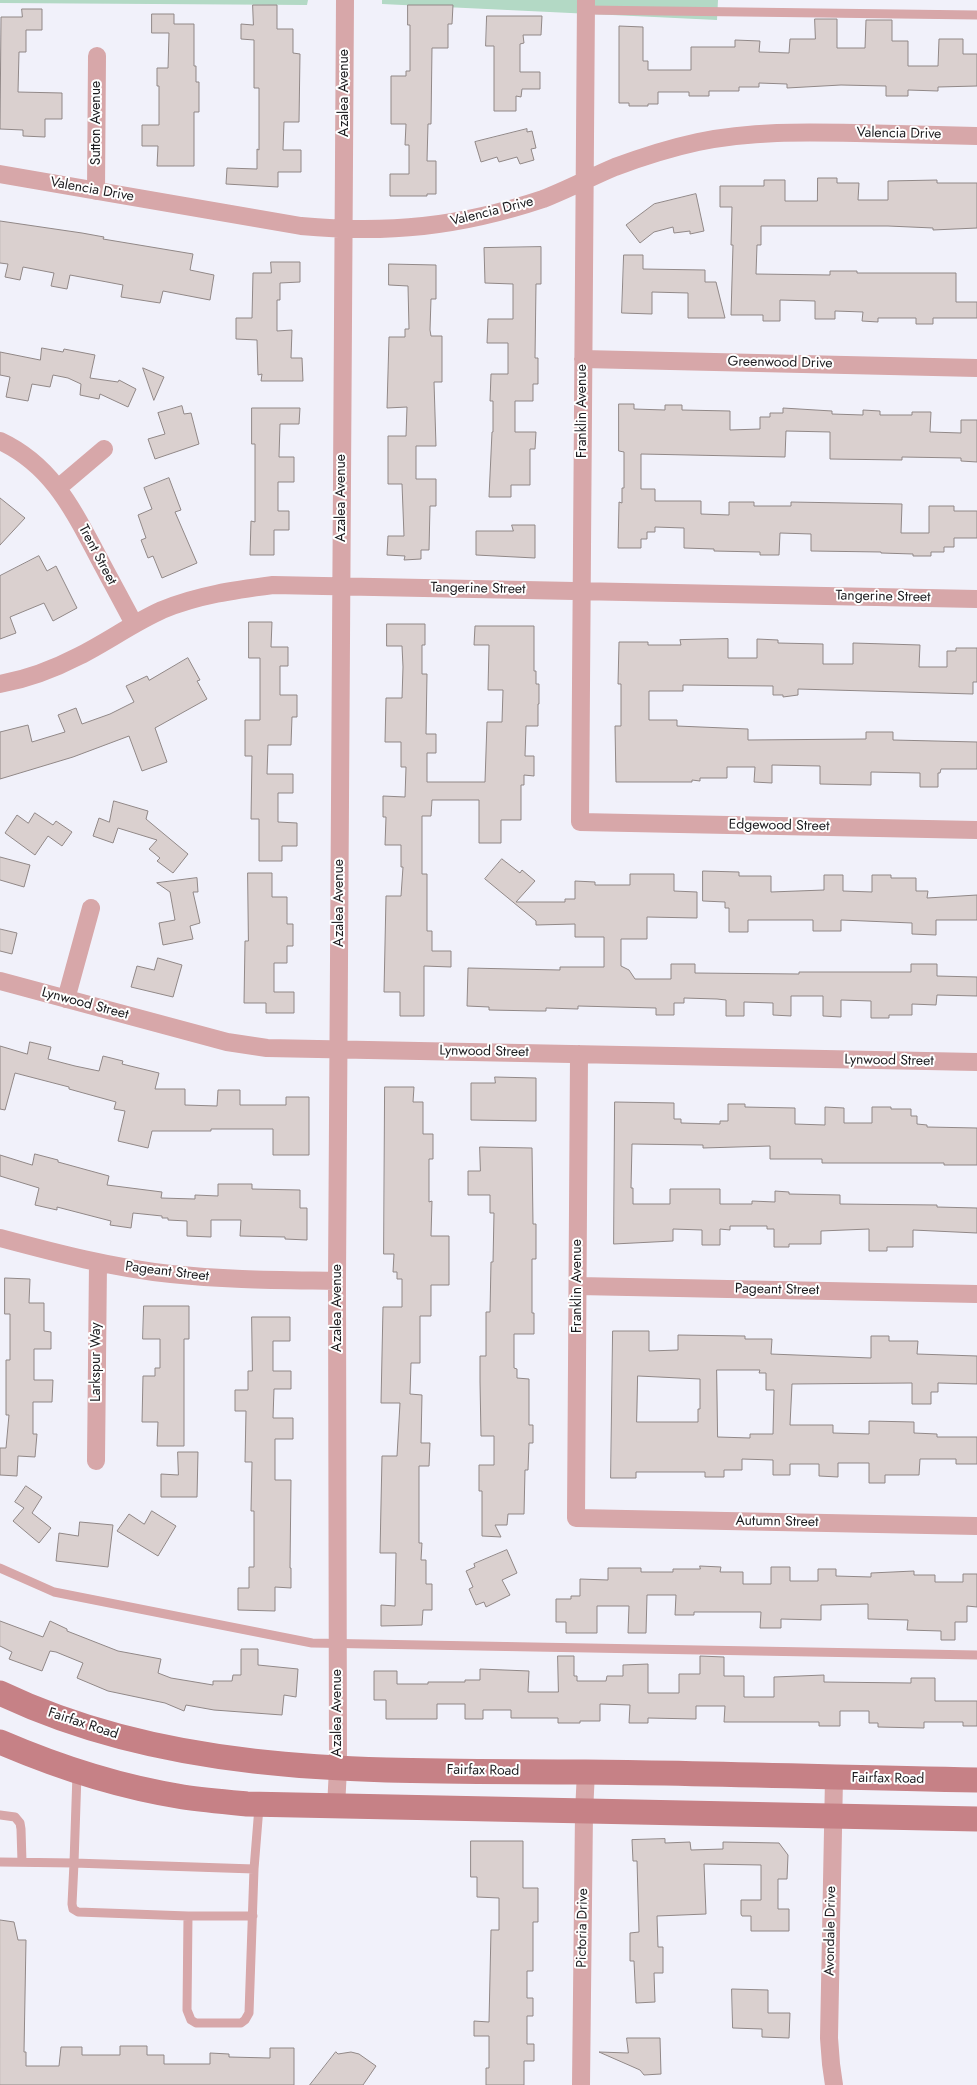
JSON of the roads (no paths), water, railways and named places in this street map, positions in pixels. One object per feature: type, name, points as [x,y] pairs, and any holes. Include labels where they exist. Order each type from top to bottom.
[{"type":"main road","name":"Fairfax Road","points":[[0,1693],[68,1721],[128,1739],[182,1751],[338,1769],[977,1780]]},
{"type":"main road","points":[[0,1742],[77,1771],[119,1783],[183,1796],[259,1804],[977,1820]]},
{"type":"street","name":"Azalea Avenue","points":[[336,1807],[338,1769],[338,1281],[345,0]]},
{"type":"street","name":"Franklin Avenue","points":[[580,822],[586,5]]},
{"type":"street","name":"Sutton Avenue","points":[[96,191],[97,56]]},
{"type":"street","name":"Valencia Drive","points":[[0,174],[301,226],[344,230],[408,229],[460,222],[495,214],[536,201],[615,167],[656,153],[698,142],[741,135],[793,132],[977,136]]},
{"type":"street","name":"Greenwood Drive","points":[[583,359],[977,368]]},
{"type":"street","name":"Trent Street","points":[[0,442],[32,461],[68,500],[134,624]]},
{"type":"street","points":[[58,488],[104,449]]},
{"type":"street","name":"Tangerine Street","points":[[0,684],[42,672],[79,656],[134,624],[163,610],[195,599],[233,590],[273,585],[977,599]]},
{"type":"street","name":"Edgewood Street","points":[[580,822],[977,830]]},
{"type":"street","points":[[66,1000],[91,908]]},
{"type":"street","name":"Lynwood Street","points":[[0,982],[227,1042],[267,1048],[977,1062]]},
{"type":"street","name":"Franklin Avenue","points":[[576,1518],[579,1054]]},
{"type":"street","name":"Pageant Street","points":[[0,1238],[98,1262],[179,1275],[234,1279],[338,1281]]},
{"type":"street","name":"Larkspur Way","points":[[96,1461],[98,1262]]},
{"type":"street","name":"Pageant Street","points":[[578,1286],[977,1294]]},
{"type":"street","name":"Autumn Street","points":[[576,1518],[977,1526]]},
{"type":"street","name":"Pictoria Drive","points":[[581,2085],[586,1772]]},
{"type":"street","name":"Avondale Drive","points":[[834,1778],[829,2038],[830,2064],[834,2085]]},
{"type":"lane","points":[[586,5],[977,15]]},
{"type":"lane","points":[[0,1568],[54,1592],[312,1643],[977,1655]]},
{"type":"lane","points":[[77,1771],[73,1909],[78,1912],[252,1916]]},
{"type":"lane","points":[[188,1916],[187,2010],[191,2020],[196,2023],[241,2023],[249,2013],[254,1869],[259,1804]]},
{"type":"lane","points":[[0,1815],[15,1817],[20,1823],[22,1862]]},
{"type":"lane","points":[[0,1862],[254,1869]]}]
